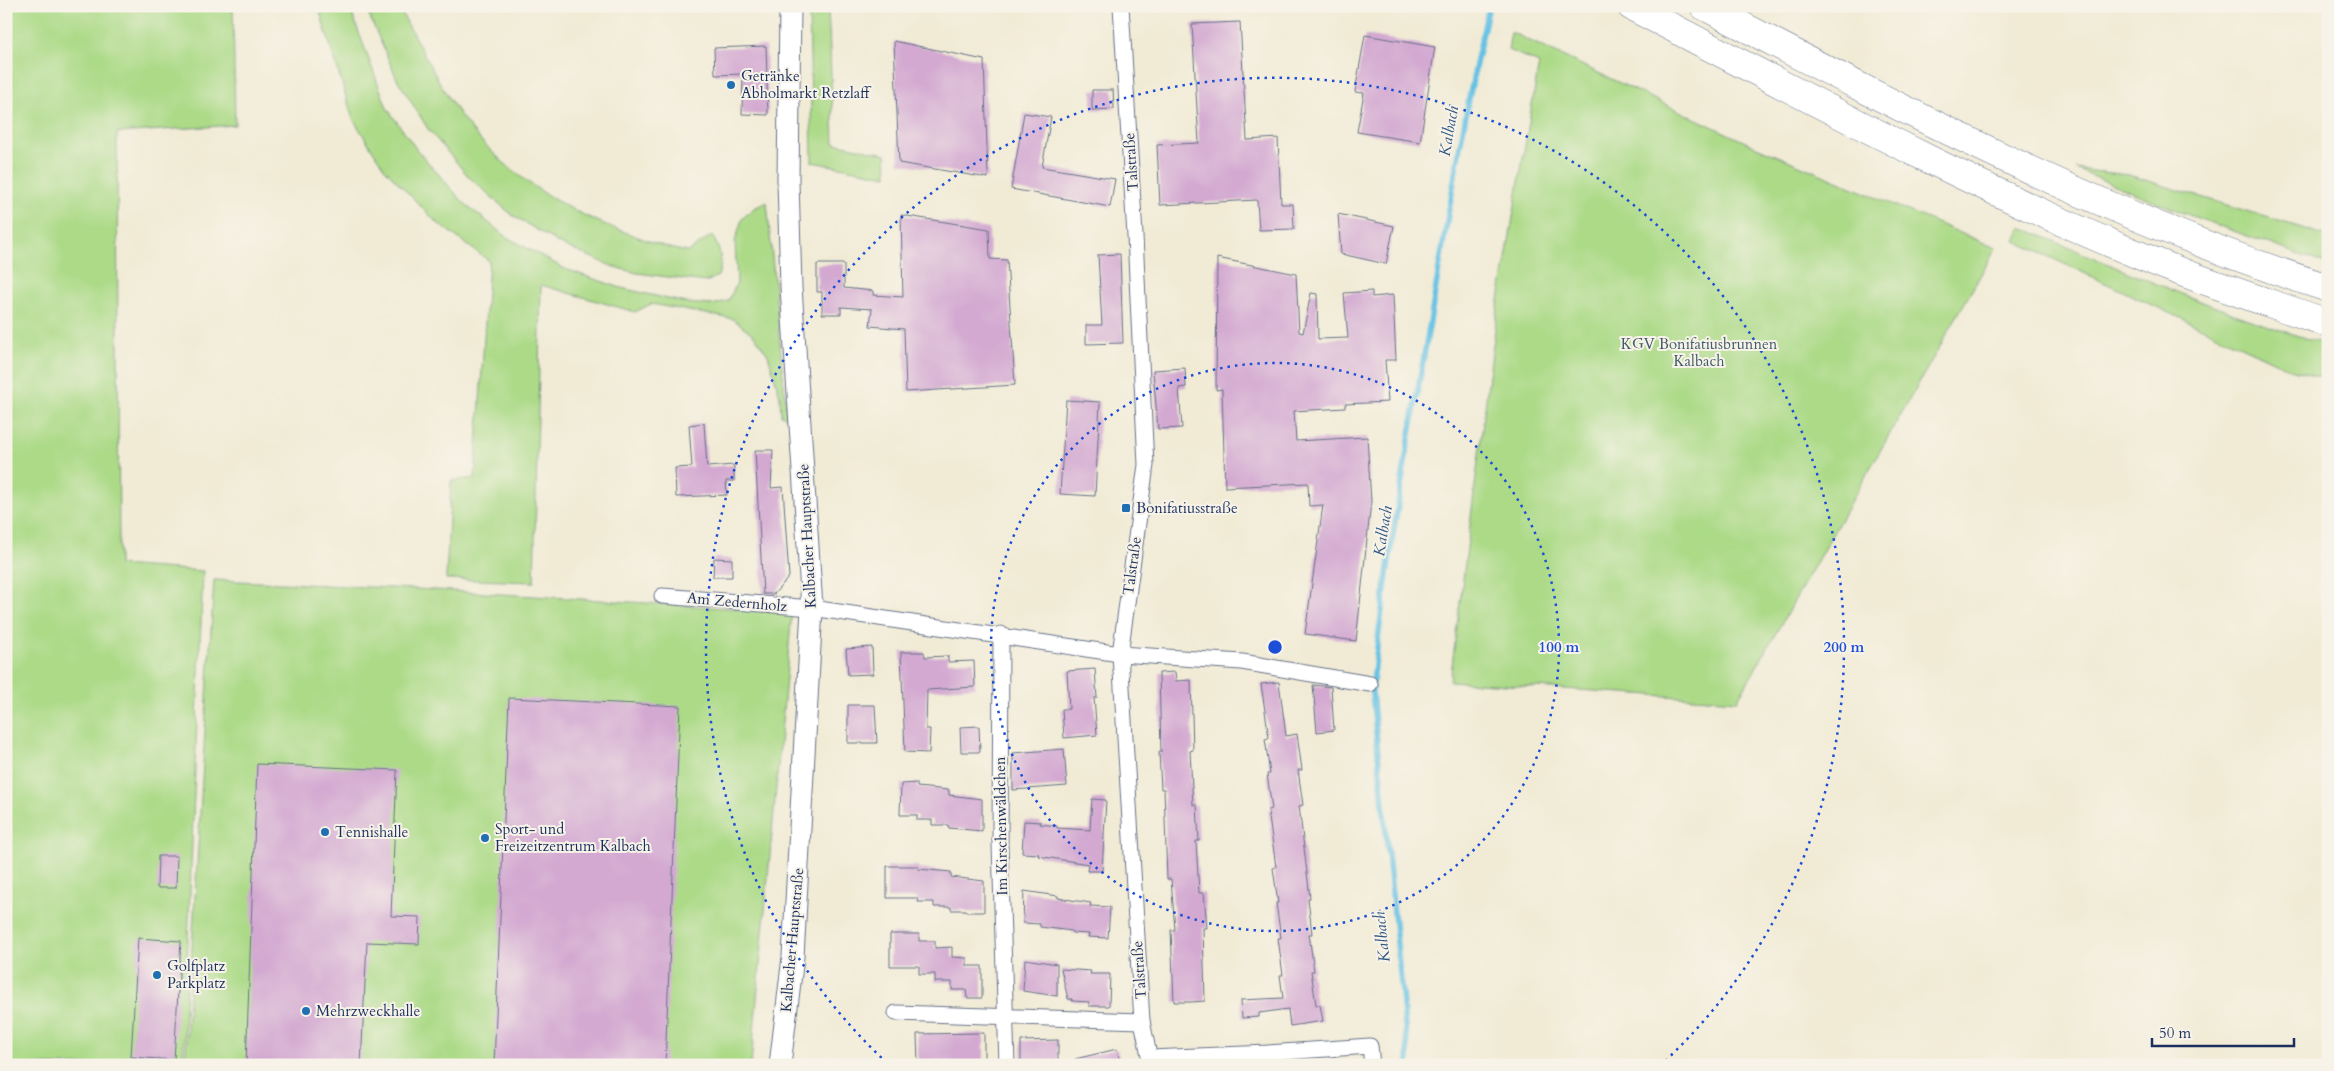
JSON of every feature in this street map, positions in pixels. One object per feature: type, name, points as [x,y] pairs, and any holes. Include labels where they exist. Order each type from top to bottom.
[{"type":"highway","points":[[1631,6],[1860,124],[2032,209],[2148,259],[2328,323]]},
{"type":"highway","points":[[1704,6],[1872,94],[2043,178],[2212,249],[2328,288]]},
{"type":"street","name":"Kalbacher Hauptstraße","points":[[780,1065],[793,957],[812,608],[791,277],[788,182],[790,6]]},
{"type":"street","name":"Talstraße","points":[[1121,6],[1136,236],[1146,464],[1120,654],[1142,1021],[1151,1061]]},
{"type":"street","name":"Am Zedernholz","points":[[662,596],[812,608]]},
{"type":"street","points":[[812,608],[1001,634],[1120,654],[1242,662],[1370,684]]},
{"type":"street","name":"Im Kirschenwäldchen","points":[[1001,634],[1000,844],[1006,1065]]},
{"type":"street","points":[[896,1013],[1142,1021]]},
{"type":"street","points":[[1151,1061],[1370,1046],[1372,1065]]},
{"type":"green space","points":[[6,6],[233,6],[235,125],[117,133],[119,565],[203,571],[183,1065],[6,1065]]},
{"type":"green space","points":[[318,6],[349,6],[387,108],[417,150],[463,202],[505,236],[565,269],[621,288],[686,303],[712,305],[728,301],[737,283],[735,242],[742,219],[754,208],[767,202],[787,418],[781,415],[780,396],[768,355],[754,335],[733,319],[651,304],[635,312],[541,285],[534,582],[446,579],[451,481],[475,478],[489,261],[435,221],[384,168],[353,119]]},
{"type":"green space","points":[[365,6],[398,6],[443,88],[466,123],[503,162],[524,179],[569,208],[594,220],[670,248],[688,252],[712,235],[720,255],[721,265],[718,276],[706,282],[637,273],[614,267],[560,244],[512,215],[468,176],[428,129],[397,79]]},
{"type":"green space","points":[[809,6],[828,6],[834,143],[886,154],[887,176],[812,162]]},
{"type":"green space","name":"KGV Bonifatiusbrunnen Kalbach","points":[[1511,32],[1754,146],[1996,248],[1737,701],[1450,681],[1498,306],[1539,63],[1508,50]]},
{"type":"green space","points":[[2075,169],[2129,175],[2328,236],[2328,265],[2178,211]]},
{"type":"green space","points":[[2021,227],[2135,275],[2250,320],[2328,345],[2328,379],[2290,369],[2015,241]]},
{"type":"green space","name":"Sport- und Freizeitzentrum Kalbach","points":[[214,580],[436,590],[792,612],[751,1065],[185,1065]]},
{"type":"building","points":[[1240,22],[1247,140],[1278,138],[1281,204],[1293,204],[1294,229],[1259,230],[1257,200],[1160,205],[1157,145],[1199,143],[1192,24]]},
{"type":"building","points":[[1365,35],[1435,47],[1420,142],[1357,132],[1364,93],[1355,92]]},
{"type":"building","points":[[894,41],[984,60],[988,178],[899,163]]},
{"type":"building","points":[[766,46],[768,115],[742,114],[743,74],[715,75],[714,48]]},
{"type":"building","points":[[1092,90],[1113,90],[1114,109],[1092,110]]},
{"type":"building","points":[[1024,113],[1051,117],[1042,167],[1115,179],[1110,207],[1011,189]]},
{"type":"building","points":[[1338,214],[1394,226],[1386,264],[1341,254]]},
{"type":"building","points":[[901,215],[989,229],[990,259],[1007,260],[1015,385],[906,392],[904,329],[870,326],[872,309],[841,307],[841,314],[822,314],[822,292],[817,292],[817,264],[844,264],[844,288],[873,291],[873,295],[903,297]]},
{"type":"building","points":[[1120,254],[1123,343],[1086,344],[1086,325],[1102,325],[1098,255]]},
{"type":"building","points":[[1217,258],[1296,274],[1299,332],[1303,333],[1311,293],[1317,294],[1318,339],[1348,338],[1344,293],[1372,291],[1372,297],[1393,295],[1396,360],[1385,360],[1388,402],[1345,404],[1345,408],[1294,411],[1296,441],[1367,437],[1371,502],[1356,641],[1305,634],[1323,505],[1309,506],[1308,483],[1225,487],[1222,389],[1216,390]]},
{"type":"building","points":[[1185,368],[1186,387],[1179,388],[1182,428],[1158,429],[1153,370]]},
{"type":"building","points":[[1066,400],[1100,402],[1095,496],[1060,494]]},
{"type":"building","points":[[704,423],[707,467],[734,465],[734,481],[726,481],[727,495],[676,497],[675,468],[692,467],[689,425]]},
{"type":"building","points":[[755,450],[773,450],[771,488],[783,487],[789,577],[774,594],[763,594]]},
{"type":"building","points":[[714,558],[732,559],[732,577],[713,577]]},
{"type":"building","points":[[872,647],[873,674],[848,675],[846,649]]},
{"type":"building","points":[[901,652],[924,652],[925,657],[948,656],[948,662],[974,661],[975,687],[927,690],[926,729],[930,729],[929,753],[905,752]]},
{"type":"building","points":[[1095,669],[1097,698],[1094,698],[1097,735],[1064,738],[1062,709],[1069,709],[1067,671]]},
{"type":"building","points":[[1175,672],[1176,681],[1191,680],[1193,750],[1190,751],[1193,805],[1197,805],[1199,841],[1196,841],[1199,893],[1204,893],[1207,928],[1203,928],[1205,1001],[1191,1002],[1174,1002],[1171,930],[1175,930],[1171,879],[1167,879],[1164,789],[1161,789],[1159,752],[1161,752],[1159,673]]},
{"type":"building","points":[[1279,682],[1286,736],[1297,734],[1302,770],[1298,770],[1303,805],[1299,806],[1310,898],[1308,899],[1312,934],[1309,934],[1314,971],[1311,971],[1316,1005],[1320,1005],[1323,1021],[1290,1026],[1288,1009],[1259,1013],[1259,1017],[1242,1018],[1241,1000],[1283,998],[1280,975],[1283,975],[1278,938],[1281,938],[1273,868],[1276,867],[1268,810],[1272,809],[1265,739],[1269,738],[1261,684]]},
{"type":"building","points":[[1313,685],[1331,687],[1334,730],[1317,732]]},
{"type":"building","points":[[509,698],[680,706],[665,1065],[494,1065]]},
{"type":"building","points":[[848,705],[875,705],[877,743],[848,743]]},
{"type":"building","points":[[979,726],[980,752],[961,752],[960,727]]},
{"type":"building","points":[[1064,749],[1067,786],[1013,790],[1013,753]]},
{"type":"building","points":[[257,764],[397,770],[391,916],[420,917],[419,944],[367,942],[361,1065],[246,1065]]},
{"type":"building","points":[[917,783],[917,787],[949,790],[949,795],[982,799],[982,831],[949,828],[948,825],[932,825],[932,820],[917,820],[917,815],[900,815],[901,784]]},
{"type":"building","points":[[1092,799],[1106,800],[1102,871],[1087,871],[1088,864],[1038,856],[1039,854],[1022,853],[1024,821],[1041,822],[1040,824],[1057,826],[1057,828],[1090,830]]},
{"type":"building","points":[[158,856],[177,856],[176,888],[157,888]]},
{"type":"building","points":[[887,866],[918,866],[918,869],[951,872],[951,877],[984,881],[984,912],[966,912],[966,910],[951,910],[951,907],[934,907],[934,902],[918,902],[917,898],[887,898]]},
{"type":"building","points":[[1024,891],[1091,903],[1090,906],[1110,907],[1108,938],[1088,937],[1089,934],[1040,927],[1040,924],[1023,923]]},
{"type":"building","points":[[890,934],[919,934],[919,941],[935,941],[935,948],[952,947],[952,957],[967,958],[967,966],[982,966],[982,998],[967,998],[966,990],[952,990],[952,982],[935,982],[935,974],[919,974],[919,966],[890,966]]},
{"type":"building","name":"Golfplatz Parkplatz","points":[[138,938],[181,941],[174,1060],[131,1057]]},
{"type":"building","points":[[1025,959],[1057,964],[1057,996],[1023,991]]},
{"type":"building","points":[[1061,969],[1091,971],[1090,974],[1110,974],[1109,1006],[1089,1006],[1089,1002],[1068,999]]},
{"type":"building","points":[[984,1033],[984,1065],[918,1065],[917,1034]]},
{"type":"building","points":[[1058,1040],[1058,1065],[1021,1065],[1021,1041]]},
{"type":"building","points":[[1117,1049],[1121,1065],[1075,1065],[1075,1059]]},
{"type":"waterway","name":"Kalbach","points":[[1409,1065],[1372,692],[1383,599],[1405,460],[1464,124],[1489,6]]},
{"type":"place","name":"Getränke Abholmarkt Retzlaff","points":[[731,85]]},
{"type":"place","name":"Bonifatiusstraße","points":[[1126,508]]},
{"type":"place","name":"Tennishalle","points":[[325,832]]},
{"type":"place","name":"Sport- und Freizeitzentrum Kalbach","points":[[485,838]]},
{"type":"place","name":"Golfplatz Parkplatz","points":[[157,975]]},
{"type":"place","name":"Mehrzweckhalle","points":[[306,1011]]}]
